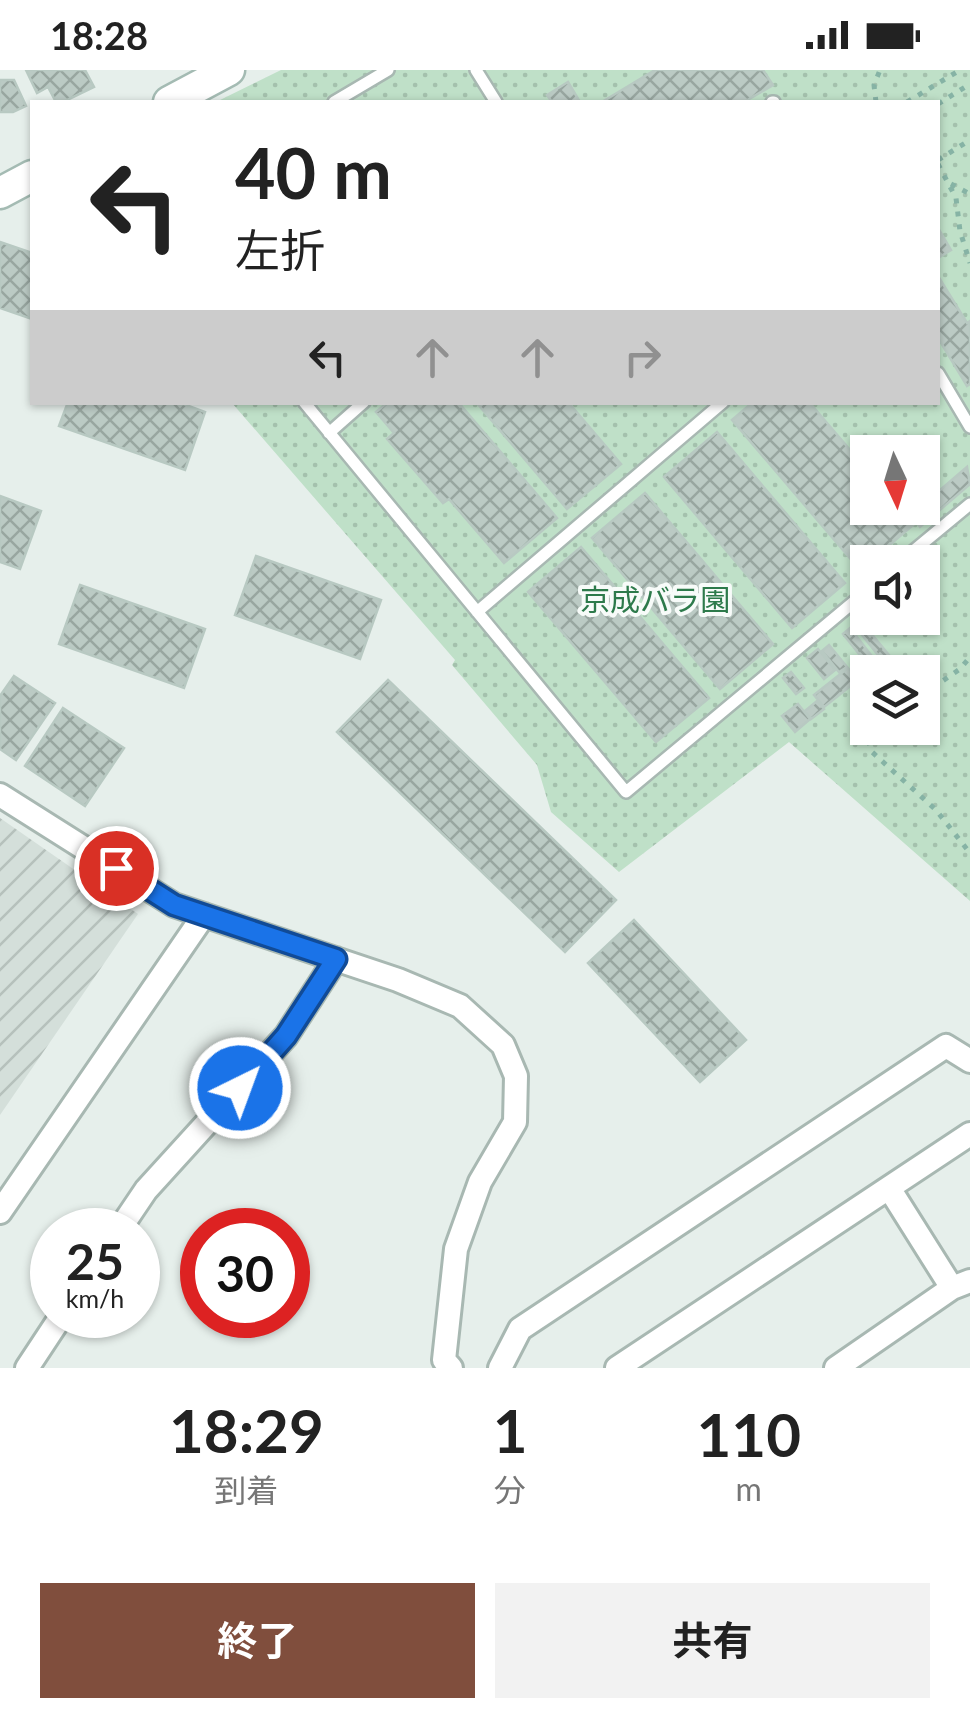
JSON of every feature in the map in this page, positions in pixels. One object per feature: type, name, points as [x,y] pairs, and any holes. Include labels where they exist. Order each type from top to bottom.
[{"type":"street","points":[[173,100],[230,70]]},
{"type":"street","points":[[0,193],[30,177]]},
{"type":"street","points":[[0,795],[174,905],[398,980],[460,1006],[503,1045],[516,1076],[515,1122],[480,1182],[456,1249],[444,1360],[452,1368]]},
{"type":"street","points":[[0,1212],[204,916]]},
{"type":"street","points":[[134,1208],[286,1036],[336,959]]},
{"type":"street","points":[[500,1368],[520,1329],[946,1046],[970,1061]]},
{"type":"street","points":[[617,1368],[970,1134]]},
{"type":"street","points":[[836,1368],[961,1285],[890,1188]]},
{"type":"street","points":[[26,1368],[46,1338]]},
{"type":"lane","points":[[337,100],[388,70]]},
{"type":"lane","points":[[476,70],[495,100]]},
{"type":"lane","points":[[940,376],[970,427]]},
{"type":"lane","points":[[306,405],[626,792],[850,605]]},
{"type":"lane","points":[[329,433],[361,405]]},
{"type":"lane","points":[[477,612],[708,407]]},
{"type":"lane","points":[[921,545],[970,504]]},
{"type":"path","points":[[876,100],[874,85],[880,70]]},
{"type":"path","points":[[910,100],[960,70]]},
{"type":"path","points":[[940,103],[968,86],[970,95]]},
{"type":"path","points":[[940,161],[970,140]]},
{"type":"path","points":[[940,166],[956,198],[960,232],[970,264]]},
{"type":"path","points":[[949,182],[970,194]]},
{"type":"path","points":[[940,683],[970,657]]},
{"type":"path","points":[[870,745],[877,759],[913,786],[970,853]]},
{"type":"shaded area","points":[[0,818],[138,914],[0,1115]]},
{"type":"green space","name":"京成バラ園","points":[[281,70],[970,70],[970,901],[789,742],[619,872],[551,812],[537,765],[452,665],[455,660],[234,405],[940,405],[940,100],[220,100]]},
{"type":"building","points":[[26,70],[85,70],[94,87],[67,100],[55,100],[48,87],[37,93]]},
{"type":"building","points":[[655,70],[763,70],[773,85],[747,100],[605,100]]},
{"type":"building","points":[[0,80],[14,80],[26,106],[0,112]]},
{"type":"building","points":[[568,82],[579,100],[551,100],[547,95]]},
{"type":"building","points":[[940,231],[951,250],[940,257]]},
{"type":"building","points":[[0,242],[30,252],[30,318],[0,308]]},
{"type":"building","points":[[940,279],[967,323],[970,321],[967,386],[940,341]]},
{"type":"building","points":[[67,405],[186,405],[205,412],[185,470],[59,426]]},
{"type":"building","points":[[384,405],[461,405],[557,518],[504,563],[449,499],[443,503],[387,439],[394,433],[376,412]]},
{"type":"building","points":[[479,405],[571,405],[621,464],[567,509]]},
{"type":"building","points":[[750,405],[812,405],[850,450],[850,525],[913,525],[889,545],[850,545],[850,558],[732,420]]},
{"type":"building","points":[[717,432],[845,583],[792,628],[664,477]]},
{"type":"building","points":[[967,467],[970,484],[940,510],[940,490]]},
{"type":"building","points":[[645,493],[773,644],[720,689],[592,538]]},
{"type":"building","points":[[0,496],[41,511],[20,569],[0,562]]},
{"type":"building","points":[[581,547],[709,698],[656,742],[528,592]]},
{"type":"building","points":[[256,556],[381,600],[360,659],[235,615]]},
{"type":"building","points":[[80,585],[205,629],[184,688],[59,644]]},
{"type":"building","points":[[850,628],[850,635],[855,635],[871,655],[860,655],[843,634]]},
{"type":"building","points":[[862,635],[872,635],[889,655],[878,655]]},
{"type":"building","points":[[829,645],[847,667],[839,672],[822,651]]},
{"type":"building","points":[[818,649],[835,670],[824,679],[807,658]]},
{"type":"building","points":[[848,668],[850,670],[850,686],[824,707],[814,695]]},
{"type":"building","points":[[791,672],[804,688],[796,694],[783,678]]},
{"type":"building","points":[[14,676],[55,703],[16,760],[0,749],[0,696]]},
{"type":"building","points":[[388,680],[616,900],[565,952],[337,732]]},
{"type":"building","points":[[817,701],[824,709],[811,719],[805,711]]},
{"type":"building","points":[[798,704],[810,719],[795,732],[782,716]]},
{"type":"building","points":[[63,708],[124,748],[85,806],[25,766]]},
{"type":"building","points":[[634,920],[746,1040],[700,1082],[588,963]]},
{"type":"route","points":[[116,868],[174,905],[336,959],[286,1036],[240,1088]]}]
